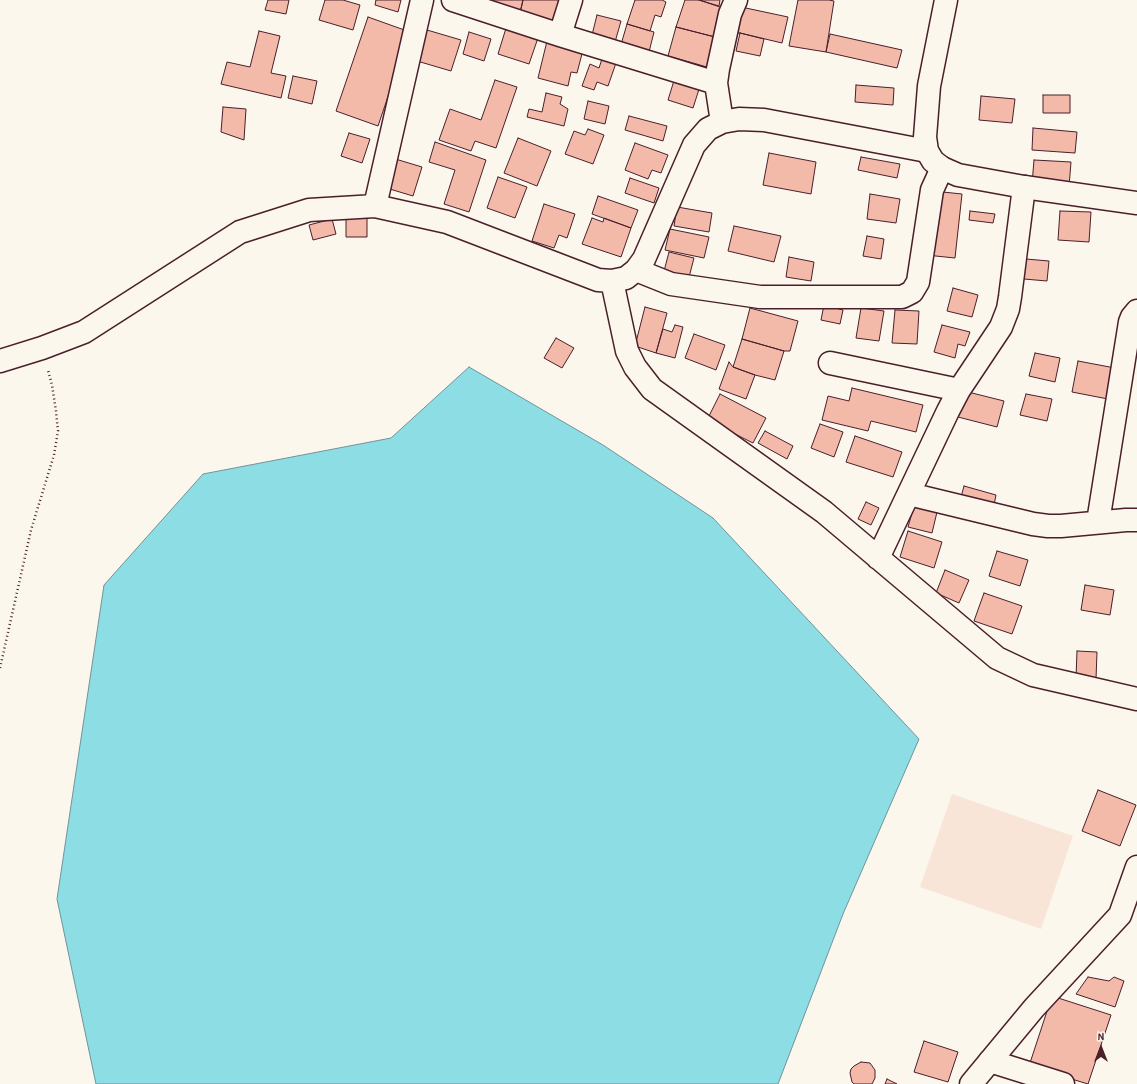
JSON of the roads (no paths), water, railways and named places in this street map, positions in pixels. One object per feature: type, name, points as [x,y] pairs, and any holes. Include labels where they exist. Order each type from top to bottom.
[{"type":"street","points":[[375,206],[422,0]]},
{"type":"street","points":[[453,0],[716,83]]},
{"type":"street","points":[[560,35],[571,0]]},
{"type":"street","points":[[722,122],[716,83],[730,14],[736,0]]},
{"type":"street","points":[[946,0],[929,86],[925,137],[927,151],[933,161],[942,168],[958,175],[1024,187],[1137,203]]},
{"type":"street","points":[[0,361],[42,348],[84,332],[240,232],[309,210],[375,206],[446,222],[598,280],[612,281],[626,278],[636,270],[644,259],[694,145],[708,129],[722,122],[739,119],[764,120],[927,151]]},
{"type":"street","points":[[636,270],[671,284],[760,297],[902,296],[912,292],[918,282],[932,190],[942,168]]},
{"type":"street","points":[[878,558],[948,411],[1001,327],[1008,308],[1024,187]]},
{"type":"street","points":[[612,281],[627,351],[635,367],[652,389],[824,512],[997,658],[1033,675],[1137,699]]},
{"type":"street","points":[[1098,522],[1130,322],[1137,311]]},
{"type":"street","points":[[830,363],[960,390]]},
{"type":"street","points":[[909,494],[1033,524],[1048,526],[1137,520]]},
{"type":"street","points":[[971,1084],[1034,1008],[1128,920],[1137,867]]},
{"type":"street","points":[[990,1061],[1063,1084]]},
{"type":"water","points":[[469,367],[603,445],[713,518],[919,739],[843,914],[778,1084],[96,1084],[57,899],[104,585],[203,474],[391,438]]}]
